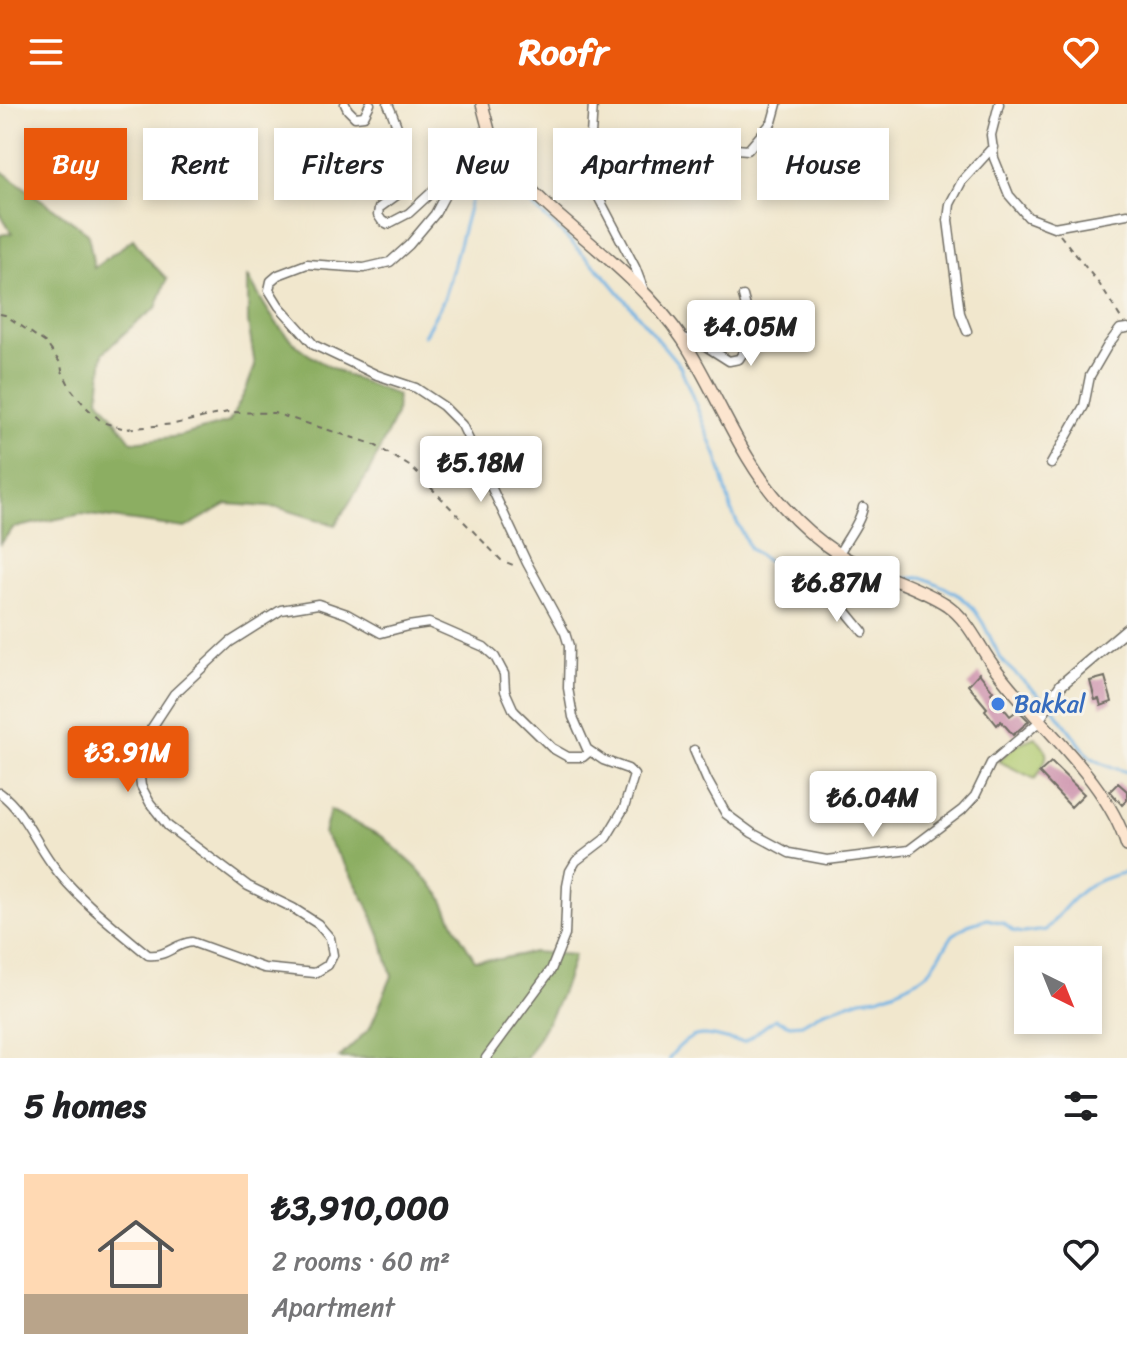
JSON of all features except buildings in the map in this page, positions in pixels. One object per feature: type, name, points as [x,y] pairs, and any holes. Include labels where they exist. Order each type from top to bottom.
[{"type":"main road","points":[[482,104],[488,128]]},
{"type":"main road","points":[[537,195],[645,292],[665,315],[758,473],[809,533],[841,556],[948,606],[966,622],[997,672],[1041,717],[1101,795],[1117,820],[1127,846]]},
{"type":"street","points":[[345,104],[355,117],[364,116],[370,104]]},
{"type":"street","points":[[388,104],[396,121],[407,178],[404,190],[379,208],[378,215],[388,224],[409,213],[428,196]]},
{"type":"street","points":[[593,104],[589,166],[591,183],[645,292]]},
{"type":"street","points":[[741,149],[748,150],[772,122],[777,104]]},
{"type":"street","points":[[999,104],[991,135],[994,158],[1009,195],[1028,217],[1054,227],[1127,214]]},
{"type":"street","points":[[967,331],[960,313],[948,220],[950,204],[962,181],[993,147]]},
{"type":"street","points":[[442,200],[409,245],[390,262],[364,268],[307,264],[278,275],[271,281],[269,290],[314,345],[377,375],[416,388],[443,406],[462,425],[527,563],[565,633],[569,646],[568,688],[573,717],[587,749],[634,775],[624,808],[606,838],[576,861],[570,871],[565,935],[551,970],[486,1058]]},
{"type":"street","points":[[681,338],[696,340],[729,361],[739,359],[747,347],[751,329],[743,296]]},
{"type":"street","points":[[1051,464],[1084,406],[1090,376],[1096,365],[1120,329],[1127,328]]},
{"type":"street","points":[[863,507],[861,517],[846,539],[836,578],[836,597],[863,632]]},
{"type":"street","points":[[0,793],[20,812],[52,865],[73,889],[148,955],[159,956],[180,943],[192,942],[264,968],[315,973],[328,965],[333,955],[330,938],[318,924],[248,886],[168,826],[141,786],[138,762],[151,729],[174,694],[230,642],[281,610],[318,604],[347,614],[381,633],[429,623],[484,647],[495,657],[504,674],[505,691],[514,711],[552,748],[568,757],[583,757],[590,751]]},
{"type":"street","points":[[694,750],[726,814],[752,833],[789,853],[827,860],[909,850],[962,810],[975,796],[991,763],[1041,717],[1061,685],[1127,629]]},
{"type":"path","points":[[1054,227],[1100,285],[1127,328]]},
{"type":"path","points":[[0,314],[46,343],[61,364],[71,389],[102,422],[125,429],[174,424],[228,412],[274,413],[373,444],[411,467],[501,560],[513,565],[527,563]]},
{"type":"green space","points":[[0,170],[24,187],[24,200],[42,200],[88,233],[94,268],[133,239],[167,279],[156,308],[103,353],[99,398],[132,442],[180,436],[229,422],[255,366],[248,322],[248,276],[277,324],[300,348],[334,369],[397,395],[396,415],[369,472],[335,525],[280,508],[227,504],[185,528],[82,514],[13,528],[0,544],[0,235],[12,233],[0,213]]},
{"type":"green space","points":[[1035,737],[1045,748],[1046,757],[1035,779],[998,761],[1017,744]]},
{"type":"green space","points":[[330,810],[383,837],[416,867],[440,894],[475,960],[533,952],[574,955],[554,1009],[526,1058],[339,1058],[370,1028],[392,976],[367,904],[324,834]]},
{"type":"waterway","points":[[424,336],[445,297],[471,200],[484,187],[503,190],[525,199],[607,278],[680,366],[717,457],[732,512],[750,549],[777,568],[806,580],[844,585],[887,581]]},
{"type":"waterway","points":[[903,579],[922,577],[960,596],[973,608],[1007,666],[1046,702]]},
{"type":"waterway","points":[[1052,707],[1089,756],[1127,772]]},
{"type":"waterway","points":[[669,1058],[695,1036],[744,1042],[775,1019],[790,1025],[802,1024],[822,1012],[897,990],[929,972],[953,935],[968,925],[987,919],[1023,933],[1046,930],[1080,892],[1099,881],[1127,872]]},
{"type":"place","name":"Bakkal","points":[[998,704]]}]
